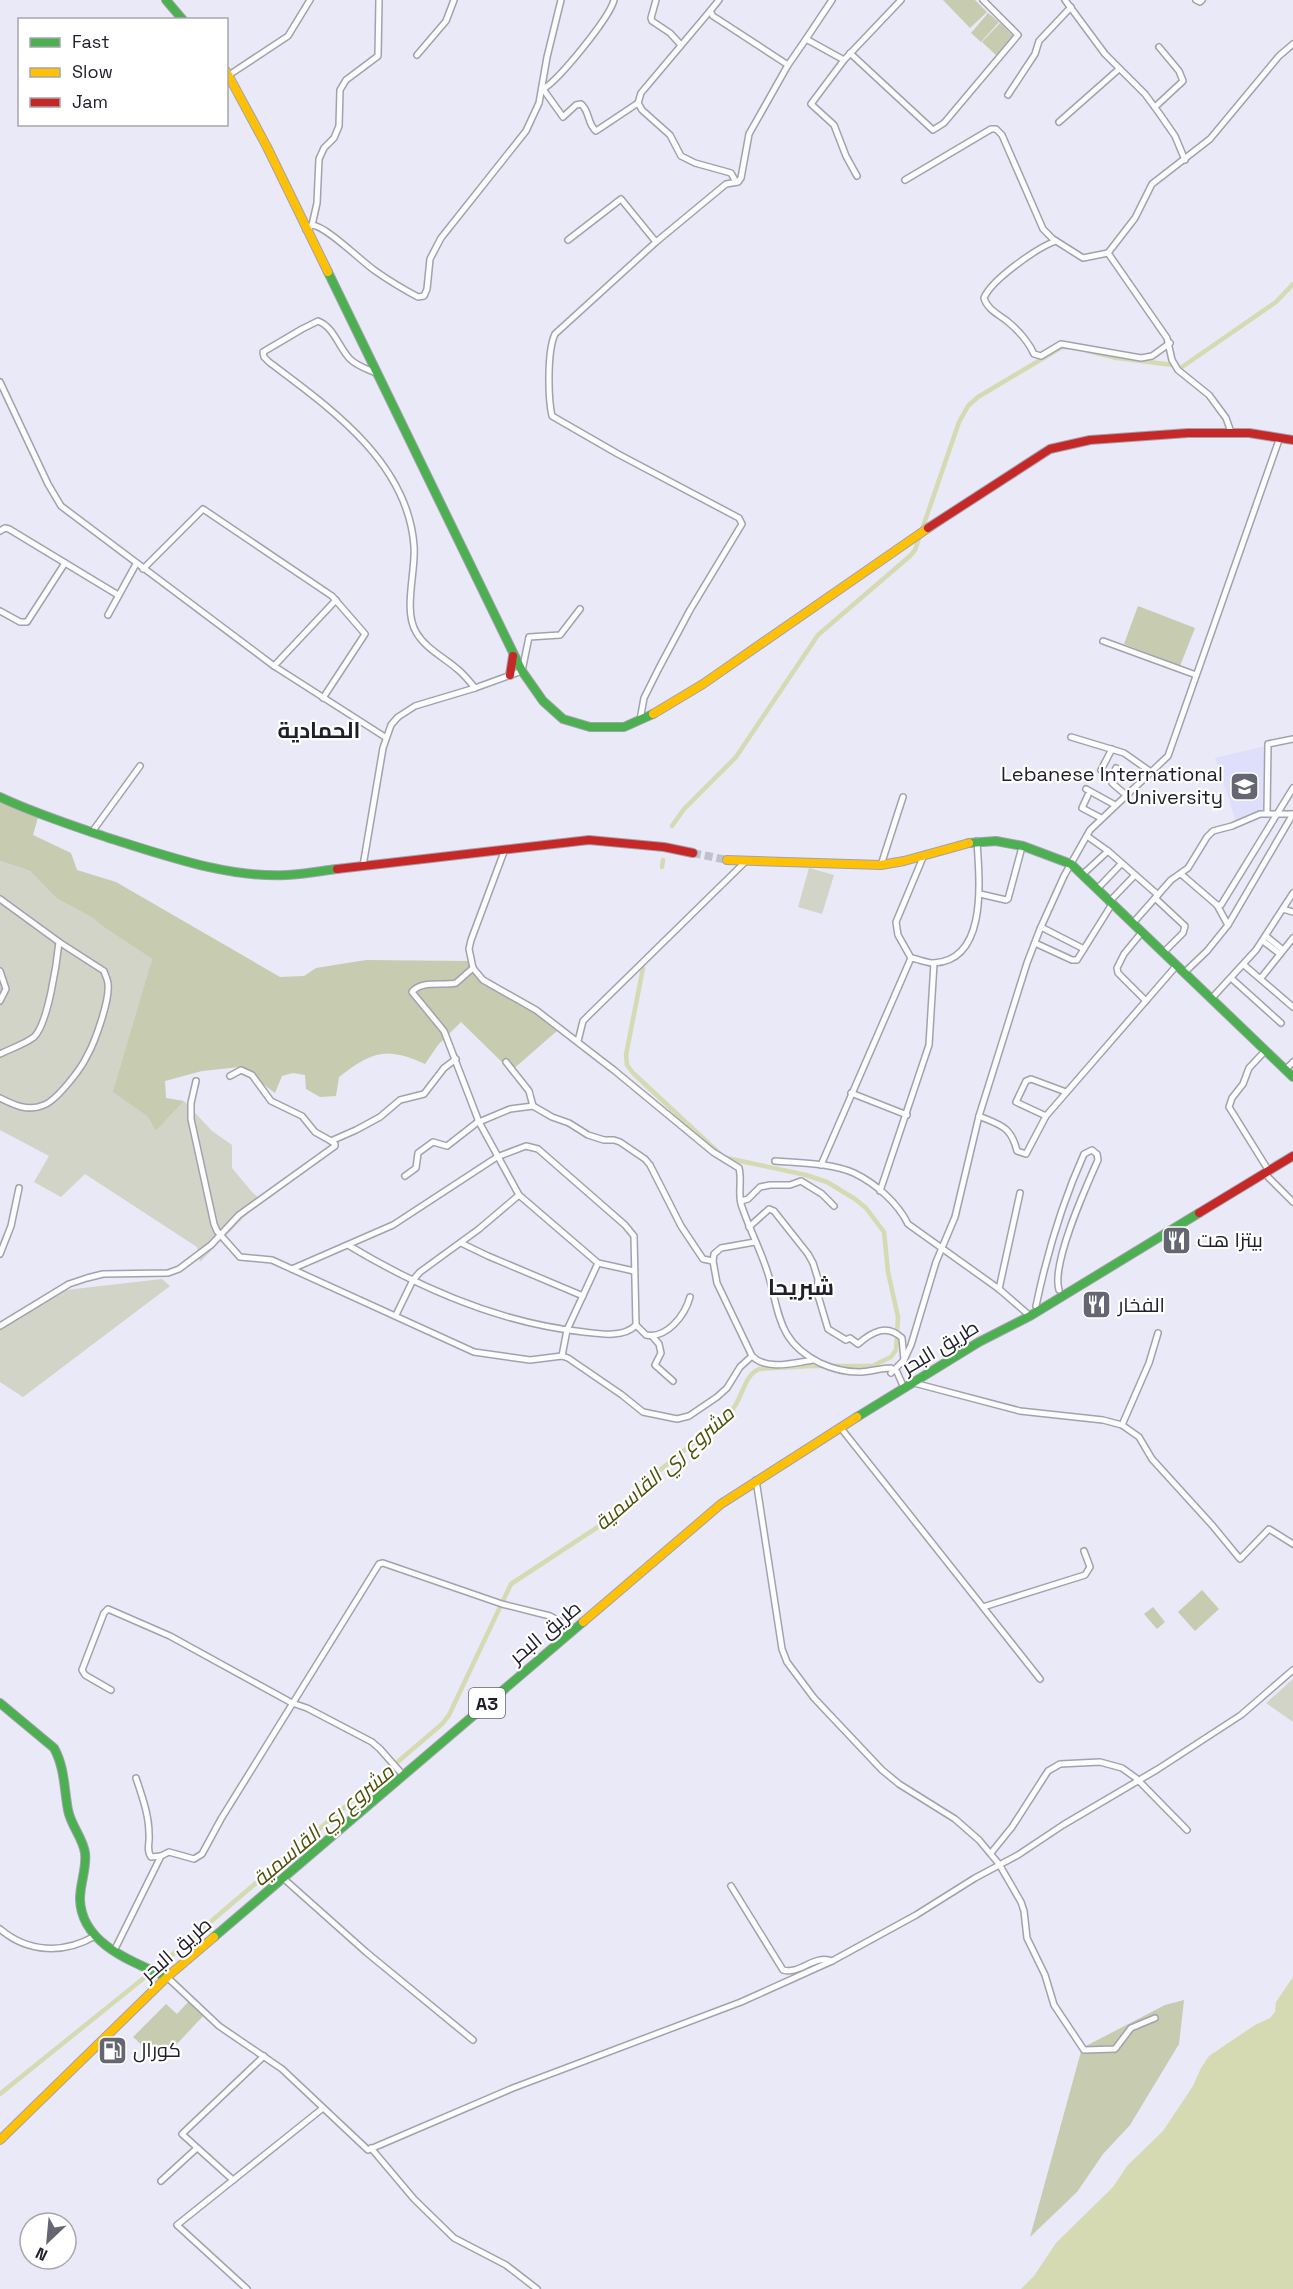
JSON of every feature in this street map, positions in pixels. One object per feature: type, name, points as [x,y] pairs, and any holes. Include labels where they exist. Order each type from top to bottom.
[{"type":"main road","points":[[166,0],[181,18]]},
{"type":"main road","points":[[228,73],[309,228],[376,374],[522,671],[553,711],[563,719],[576,724],[603,729],[624,727],[639,722],[704,684],[919,534],[1036,456],[1058,446],[1099,439],[1230,432],[1293,440]]},
{"type":"main road","points":[[510,675],[513,652]]},
{"type":"main road","points":[[0,796],[92,832],[195,863],[261,875],[286,875],[589,840],[664,847],[693,853]]},
{"type":"main road","points":[[726,860],[881,865],[977,841],[996,841],[1045,853],[1071,864],[1293,1077]]},
{"type":"main road","name":"طريق البحر","points":[[1266,1171],[1293,1151]]},
{"type":"main road","name":"طريق البحر","points":[[1028,1314],[1036,1306],[1079,1283],[1293,1156]]},
{"type":"main road","name":"طريق البحر","points":[[0,2140],[166,1977],[703,1519],[756,1479],[840,1427],[902,1384],[914,1383],[1016,1322],[1056,1295]]},
{"type":"main road","points":[[0,1703],[54,1748],[58,1754],[70,1820],[85,1853],[81,1909],[86,1923],[95,1936],[114,1951],[166,1977]]},
{"type":"street","points":[[228,73],[288,36],[310,0]]},
{"type":"street","points":[[379,0],[378,56],[346,80],[340,90],[339,126],[334,138],[324,148],[319,159],[317,203],[309,228],[321,228],[353,254],[418,297],[424,296],[432,252],[526,131],[543,89],[547,57],[561,0]]},
{"type":"street","points":[[417,55],[446,21],[454,0]]},
{"type":"street","points":[[543,89],[563,73],[610,13],[614,0]]},
{"type":"street","points":[[656,0],[652,21],[670,33],[681,45]]},
{"type":"street","points":[[543,89],[563,117],[576,105],[580,104],[585,107],[590,125],[596,131],[638,103],[641,93],[719,0]]},
{"type":"street","points":[[639,722],[641,707],[659,668],[690,610],[742,524],[739,518],[554,418],[551,412],[551,345],[559,329],[656,242],[726,183],[736,182],[743,175],[749,134],[788,65],[832,0]]},
{"type":"street","points":[[857,177],[834,124],[811,104],[850,53],[901,0]]},
{"type":"street","points":[[850,53],[933,130],[944,123],[1018,35],[983,0]]},
{"type":"street","points":[[1065,0],[1105,54],[1155,107],[1175,136],[1185,160]]},
{"type":"street","points":[[1196,0],[1200,2],[1202,0]]},
{"type":"street","points":[[1008,94],[1035,54],[1039,41],[1071,7]]},
{"type":"street","points":[[711,11],[716,20],[788,65]]},
{"type":"street","points":[[806,39],[844,60]]},
{"type":"street","points":[[905,180],[992,129],[996,129],[1002,135],[1043,229],[1056,241],[1083,258],[1108,253],[1135,218],[1152,184],[1210,139],[1279,56],[1293,45]]},
{"type":"street","points":[[1155,107],[1183,81],[1179,71],[1159,47]]},
{"type":"street","points":[[1059,122],[1119,69]]},
{"type":"street","points":[[638,103],[642,110],[670,135],[681,156],[695,163],[731,173],[736,182]]},
{"type":"street","points":[[568,240],[621,199],[656,242]]},
{"type":"street","points":[[1056,241],[1045,245],[997,281],[984,298],[987,305],[1025,339],[1034,354],[1041,356],[1061,344],[1141,358],[1152,356],[1170,343]]},
{"type":"street","points":[[1108,253],[1170,343],[1173,360],[1178,369],[1209,395],[1226,418],[1230,432]]},
{"type":"street","points":[[376,374],[354,363],[341,349],[326,325],[318,321],[263,352],[269,362],[358,435],[377,456],[409,516],[415,548],[411,595],[413,626],[423,642],[457,669],[475,688]]},
{"type":"street","points":[[0,382],[56,500],[66,511],[274,666],[385,737]]},
{"type":"street","points":[[893,1371],[904,1360],[913,1339],[936,1262],[955,1217],[979,1116],[1041,927],[1090,830],[1168,756],[1280,437]]},
{"type":"street","points":[[143,569],[203,509],[336,600],[365,634],[323,698]]},
{"type":"street","points":[[0,531],[4,528],[9,529],[118,595]]},
{"type":"street","points":[[0,611],[20,622],[27,622],[65,563]]},
{"type":"street","points":[[108,615],[136,564]]},
{"type":"street","points":[[274,666],[336,600]]},
{"type":"street","points":[[363,866],[385,737],[398,717],[415,706],[522,671],[529,637],[560,635],[580,609]]},
{"type":"street","points":[[1103,641],[1196,675]]},
{"type":"street","points":[[1071,737],[1112,749],[1138,761],[1151,772]]},
{"type":"street","points":[[1266,813],[1267,746],[1270,742],[1293,739]]},
{"type":"street","points":[[1101,770],[1112,749]]},
{"type":"street","points":[[92,832],[140,766]]},
{"type":"street","points":[[1116,768],[1111,778],[1112,783],[1126,795]]},
{"type":"street","points":[[1217,905],[1222,904],[1293,788]]},
{"type":"street","points":[[1101,818],[1082,808],[1087,792],[1115,805]]},
{"type":"street","points":[[881,865],[903,797]]},
{"type":"street","points":[[1133,923],[1171,880],[1188,868],[1213,831],[1266,813],[1293,814]]},
{"type":"street","points":[[1185,972],[1207,951],[1228,925],[1293,814]]},
{"type":"street","points":[[1087,836],[1108,851],[1185,926],[1183,933],[1164,952]]},
{"type":"street","points":[[924,855],[896,922],[898,935],[911,958],[934,963],[954,956],[963,949],[976,922],[980,894],[977,841]]},
{"type":"street","points":[[980,894],[1008,899],[1022,847]]},
{"type":"street","points":[[505,848],[471,940],[469,949],[473,968],[483,980],[531,1007],[578,1041],[690,1134],[739,1168],[741,1202],[749,1227],[768,1272],[787,1337],[799,1350],[825,1365],[861,1372],[891,1368],[902,1384]]},
{"type":"street","points":[[1082,875],[1108,851]]},
{"type":"street","points":[[578,1041],[583,1021],[745,862]]},
{"type":"street","points":[[1097,889],[1121,864]]},
{"type":"street","points":[[1181,874],[1217,905],[1228,925]]},
{"type":"street","points":[[1035,943],[1072,960],[1077,960],[1111,903],[1134,875]]},
{"type":"street","points":[[1212,998],[1265,938],[1293,893]]},
{"type":"street","points":[[0,899],[104,971],[108,985],[105,1005],[88,1056],[62,1090],[45,1105],[30,1108],[16,1107],[0,1098]]},
{"type":"street","points":[[1283,909],[1293,912]]},
{"type":"street","points":[[1041,927],[1084,950]]},
{"type":"street","points":[[1142,932],[1124,954],[1117,968],[1118,973],[1146,1001]]},
{"type":"street","points":[[1265,938],[1282,952]]},
{"type":"street","points":[[1261,978],[1293,938]]},
{"type":"street","points":[[0,1054],[33,1037],[41,1027],[46,1014],[59,942]]},
{"type":"street","points":[[821,1165],[911,958]]},
{"type":"street","points":[[880,1191],[929,1045],[934,963]]},
{"type":"street","points":[[1244,964],[1293,1007]]},
{"type":"street","points":[[979,1116],[1006,1128],[1012,1136],[1017,1151],[1026,1154],[1046,1116],[1177,965]]},
{"type":"street","points":[[473,968],[456,983],[417,986],[412,992],[444,1031],[479,1121],[497,1157],[519,1195],[598,1263],[634,1271]]},
{"type":"street","points":[[0,971],[6,989],[0,1001]]},
{"type":"street","points":[[1231,978],[1281,1023]]},
{"type":"street","points":[[1265,1051],[1249,1068],[1243,1084],[1232,1098],[1229,1107],[1266,1171],[1293,1202]]},
{"type":"street","points":[[331,1141],[380,1117],[400,1100],[424,1094],[444,1068],[456,1059]]},
{"type":"street","points":[[506,1062],[529,1091],[533,1106]]},
{"type":"street","points":[[1286,1070],[1293,1062]]},
{"type":"street","points":[[0,1326],[69,1284],[87,1278],[103,1274],[168,1273],[179,1269],[195,1258],[239,1215],[335,1146],[336,1144],[315,1132],[302,1116],[271,1101],[252,1075],[241,1071],[230,1076]]},
{"type":"street","points":[[1046,1116],[1016,1102],[1026,1081],[1031,1079],[1066,1092]]},
{"type":"street","points":[[196,1081],[191,1103],[191,1119],[214,1224],[220,1235],[240,1257],[264,1258],[292,1269],[474,1352],[530,1360],[562,1356],[575,1361],[643,1412],[677,1419],[689,1416],[717,1397],[727,1388],[740,1367],[752,1356]]},
{"type":"street","points":[[851,1093],[907,1115]]},
{"type":"street","points":[[405,1176],[416,1168],[418,1153],[433,1142],[447,1146],[479,1121],[510,1109],[533,1106],[592,1137],[620,1142],[645,1159],[681,1226],[689,1235],[701,1257],[706,1261],[713,1261]]},
{"type":"street","points":[[292,1269],[393,1225],[497,1157],[526,1146],[538,1149],[632,1232],[636,1325],[659,1344],[661,1353],[655,1365],[673,1381]]},
{"type":"street","points":[[1036,1306],[1060,1212],[1084,1154],[1092,1150],[1097,1154],[1098,1160],[1074,1217],[1056,1279],[1056,1295]]},
{"type":"street","points":[[775,1161],[821,1165],[854,1173],[901,1209],[908,1224],[999,1289],[1028,1314]]},
{"type":"street","points":[[741,1202],[748,1199],[760,1187],[790,1185],[801,1181],[822,1194],[834,1206]]},
{"type":"street","points":[[0,1254],[11,1226],[19,1188]]},
{"type":"street","points":[[999,1289],[1020,1193]]},
{"type":"street","points":[[396,1315],[413,1280],[420,1272],[461,1243],[519,1195]]},
{"type":"street","points":[[749,1227],[769,1209],[779,1215],[813,1263],[818,1279],[818,1296],[830,1331],[846,1340],[850,1338],[858,1344],[877,1330],[882,1329],[899,1335],[904,1360]]},
{"type":"street","points":[[1060,1212],[1074,1217]]},
{"type":"street","points":[[755,1242],[721,1248],[714,1254],[713,1261],[717,1283],[752,1356],[763,1364],[769,1365],[815,1360]]},
{"type":"street","points":[[461,1243],[583,1296]]},
{"type":"street","points":[[348,1245],[413,1280],[484,1311],[533,1324],[595,1334],[626,1333],[636,1325]]},
{"type":"street","points":[[562,1356],[567,1330],[598,1263]]},
{"type":"street","points":[[1042,1277],[1056,1279]]},
{"type":"street","points":[[652,1336],[680,1319],[690,1297]]},
{"type":"street","points":[[1122,1425],[1149,1363],[1158,1333]]},
{"type":"street","points":[[914,1383],[1020,1411],[1103,1420],[1122,1425],[1139,1437],[1152,1459],[1240,1559],[1269,1529],[1293,1544]]},
{"type":"street","points":[[840,1427],[1040,1679]]},
{"type":"street","points":[[756,1479],[782,1649],[787,1662],[819,1704],[882,1770],[899,1784],[955,1819],[991,1853],[1021,1902],[1027,1938],[1045,1975],[1054,2005],[1084,2050],[1115,2049],[1131,2028],[1155,2018]]},
{"type":"street","points":[[983,1607],[1084,1575],[1090,1567],[1084,1551]]},
{"type":"street","points":[[136,1778],[146,1809],[149,1832],[148,1852],[151,1857],[170,1852],[194,1859],[202,1854],[292,1703],[381,1562],[502,1604],[550,1616],[575,1629]]},
{"type":"street","points":[[111,1690],[85,1675],[82,1670],[104,1613],[108,1609],[170,1636],[292,1703],[297,1703],[372,1742],[402,1774]]},
{"type":"street","points":[[166,1977],[219,2026],[282,2069],[368,2150],[513,2088],[741,2002],[832,1961],[1018,1855],[1138,1780],[1240,1715],[1293,1670]]},
{"type":"street","points":[[991,1853],[1008,1832],[1048,1771],[1055,1765],[1089,1762],[1116,1765],[1138,1780],[1187,1830]]},
{"type":"street","points":[[114,1951],[161,1856]]},
{"type":"street","points":[[283,1878],[366,1952],[473,2040]]},
{"type":"street","points":[[731,1886],[783,1971],[791,1971],[823,1958],[832,1961]]},
{"type":"street","points":[[0,1929],[20,1943],[58,1949],[81,1944],[95,1936]]},
{"type":"street","points":[[233,2180],[182,2134],[264,2056]]},
{"type":"street","points":[[247,2289],[177,2225],[322,2108]]},
{"type":"street","points":[[161,2181],[197,2148]]},
{"type":"street","points":[[370,2148],[414,2199],[454,2238],[506,2265],[537,2289]]},
{"type":"shaded area","points":[[943,0],[975,0],[987,12],[970,28]]},
{"type":"shaded area","points":[[988,13],[999,22],[981,42],[971,33]]},
{"type":"shaded area","points":[[1000,23],[1013,36],[996,55],[982,42]]},
{"type":"shaded area","points":[[1138,606],[1195,628],[1180,666],[1124,644]]},
{"type":"shaded area","name":"Lebanese International University","points":[[1265,746],[1264,809],[1236,821],[1215,758]]},
{"type":"shaded area","points":[[0,797],[39,814],[33,835],[71,853],[77,870],[116,882],[280,977],[304,976],[316,968],[366,960],[471,961],[477,974],[517,999],[558,1030],[511,1071],[461,1022],[438,1045],[425,1064],[399,1055],[379,1054],[370,1057],[339,1077],[336,1096],[320,1097],[306,1089],[305,1075],[293,1073],[282,1076],[275,1093],[240,1067],[202,1071],[165,1081],[166,1098],[184,1101],[156,1131],[147,1116],[113,1092],[152,959],[93,918],[56,898],[30,871],[0,861]]},
{"type":"shaded area","points":[[0,861],[30,871],[56,898],[93,918],[152,959],[114,1092],[147,1116],[156,1131],[184,1101],[212,1131],[232,1145],[232,1168],[261,1200],[200,1262],[197,1247],[85,1174],[61,1197],[34,1182],[49,1156],[0,1130]]},
{"type":"shaded area","points":[[809,868],[834,875],[822,914],[798,907]]},
{"type":"shaded area","points":[[162,1279],[170,1286],[23,1397],[0,1382],[0,1330],[66,1290]]},
{"type":"shaded area","points":[[1202,1590],[1219,1609],[1195,1631],[1178,1612]]},
{"type":"shaded area","points":[[1153,1607],[1165,1622],[1157,1629],[1144,1614]]},
{"type":"shaded area","points":[[1293,1679],[1293,1722],[1266,1703]]},
{"type":"shaded area","points":[[1293,1977],[1293,2289],[1021,2289],[1034,2276],[1056,2243],[1113,2187],[1127,2166],[1163,2131],[1193,2086],[1209,2056],[1255,2025],[1270,2018],[1275,2012],[1276,2002]]},
{"type":"shaded area","points":[[190,2000],[204,2015],[160,2062],[133,2037],[166,2004],[177,2014]]},
{"type":"shaded area","points":[[1184,2000],[1179,2044],[1130,2125],[1103,2154],[1077,2192],[1030,2237],[1082,2048],[1165,2005]]},
{"type":"waterway","name":"مشروع ري القاسمية","points":[[1182,367],[1276,302],[1293,284]]},
{"type":"waterway","name":"مشروع ري القاسمية","points":[[672,826],[684,809],[736,757],[818,635],[915,550],[959,422],[968,406],[978,397],[1062,347],[1068,347]]},
{"type":"waterway","name":"مشروع ري القاسمية","points":[[1088,351],[1117,358],[1173,365]]},
{"type":"waterway","name":"مشروع ري القاسمية","points":[[662,867],[663,860]]},
{"type":"waterway","name":"مشروع ري القاسمية","points":[[643,968],[626,1055],[627,1065],[720,1154]]},
{"type":"waterway","name":"مشروع ري القاسمية","points":[[0,2094],[160,1965],[442,1724],[449,1715],[511,1584],[613,1517],[659,1471],[730,1413],[746,1382],[754,1372],[759,1369],[811,1366],[872,1366],[891,1357],[896,1350],[898,1317],[888,1272],[884,1232],[866,1208],[827,1182],[806,1175],[727,1158]]},
{"type":"tunnel","points":[[693,853],[727,860]]},
{"type":"traffic: fast","points":[[166,0],[181,18]]},
{"type":"traffic: fast","points":[[328,272],[522,671],[543,701],[563,719],[590,727],[624,727],[653,714]]},
{"type":"traffic: fast","points":[[0,797],[112,839],[176,859],[220,869],[265,875],[287,875],[337,869]]},
{"type":"traffic: fast","points":[[969,843],[996,841],[1023,846],[1071,864],[1293,1077]]},
{"type":"traffic: fast","points":[[857,1417],[979,1342],[1030,1316],[1199,1213]]},
{"type":"traffic: fast","points":[[214,1937],[583,1622]]},
{"type":"traffic: fast","points":[[0,1703],[54,1748],[58,1756],[70,1816],[85,1853],[80,1899],[83,1915],[89,1928],[99,1940],[125,1958],[167,1977]]},
{"type":"traffic: slow","points":[[228,75],[267,147],[328,272]]},
{"type":"traffic: slow","points":[[653,714],[703,684],[928,528]]},
{"type":"traffic: slow","points":[[727,860],[881,865],[969,843]]},
{"type":"traffic: slow","points":[[583,1622],[721,1504],[857,1417]]},
{"type":"traffic: slow","points":[[0,2140],[167,1977],[214,1937]]},
{"type":"traffic: jam","points":[[928,528],[1050,449],[1090,440],[1188,433],[1249,433],[1293,440]]},
{"type":"traffic: jam","points":[[510,675],[513,656]]},
{"type":"traffic: jam","points":[[337,869],[589,840],[664,847],[693,853]]},
{"type":"traffic: jam","points":[[1199,1213],[1293,1156]]},
{"type":"place","name":"Lebanese International University","points":[[1244,786]]},
{"type":"place","name":"بيتزا هت","points":[[1176,1240]]},
{"type":"place","name":"الفخار","points":[[1097,1305]]},
{"type":"place","name":"كورال","points":[[112,2050]]},
{"type":"district","name":"الحمادية","points":[[319,730]]},
{"type":"district","name":"شبريحا","points":[[801,1287]]}]
